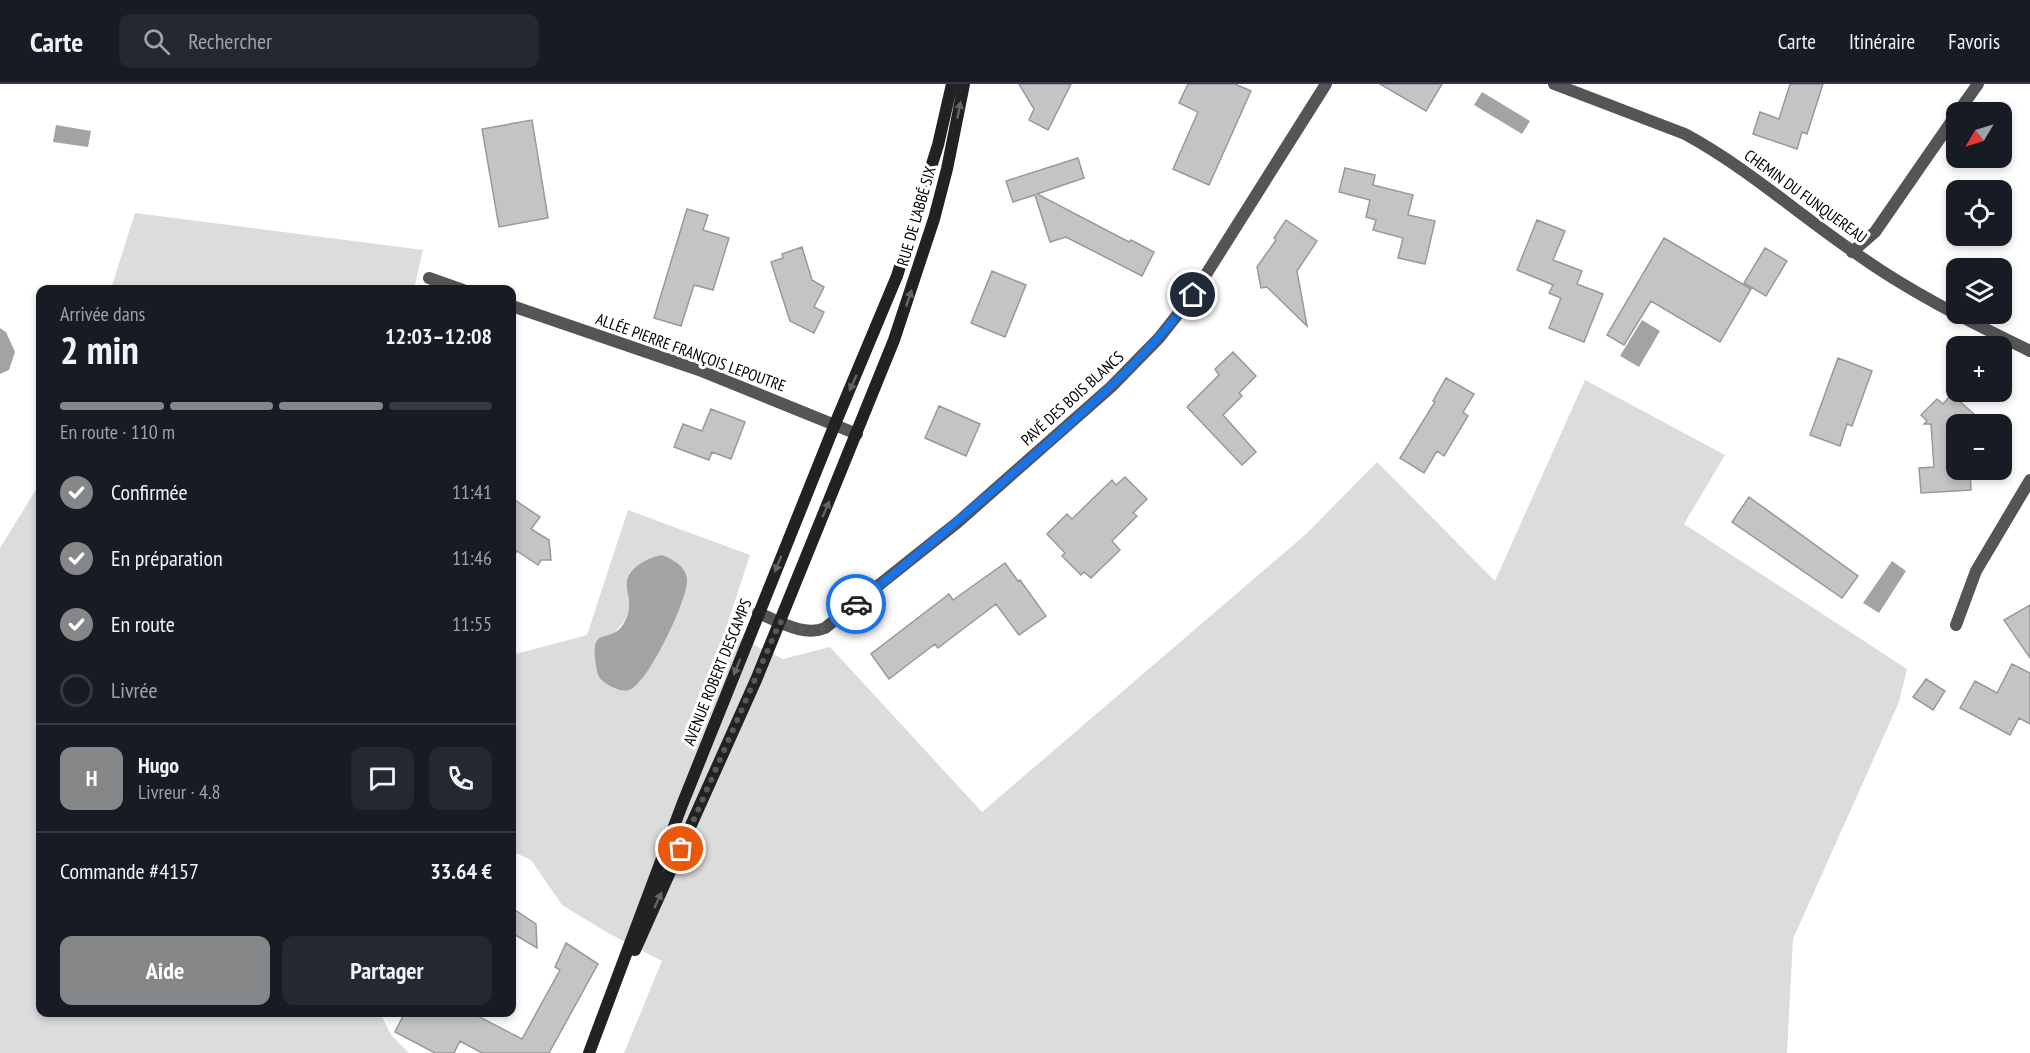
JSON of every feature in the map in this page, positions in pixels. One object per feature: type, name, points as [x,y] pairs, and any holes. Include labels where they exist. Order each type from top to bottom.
[{"type":"main road","name":"RUE DE L'ABBÉ SIX","points":[[876,330],[906,248],[938,145],[952,84]]},
{"type":"main road","name":"RUE DE L'ABBÉ SIX","points":[[889,353],[934,219],[947,169],[964,84]]},
{"type":"main road","name":"AVENUE ROBERT DESCAMPS","points":[[589,1053],[682,805],[758,613],[876,330]]},
{"type":"main road","name":"AVENUE ROBERT DESCAMPS","points":[[598,1030],[681,849],[780,622],[889,353]]},
{"type":"street","name":"PAVÉ DES BOIS BLANCS","points":[[758,613],[799,630],[814,632],[825,628],[958,522],[1134,365],[1193,295],[1326,84]]},
{"type":"street","name":"CHEMIN DU FUNQUEREAU","points":[[1554,84],[1685,134],[1705,145],[1759,181],[1852,252],[1941,308],[2030,351]]},
{"type":"street","points":[[1965,102],[1978,84]]},
{"type":"street","points":[[1852,252],[1875,232],[1946,130]]},
{"type":"street","points":[[429,278],[449,285]]},
{"type":"street","name":"ALLÉE PIERRE FRANÇOIS LEPOUTRE","points":[[516,307],[699,370],[857,434]]},
{"type":"street","points":[[1956,625],[1976,571],[2030,480]]},
{"type":"shaded area","points":[[1482,92],[1530,121],[1522,134],[1474,105]]},
{"type":"shaded area","points":[[56,125],[91,131],[88,147],[53,142]]},
{"type":"shaded area","points":[[135,213],[423,250],[415,285],[112,285]]},
{"type":"shaded area","points":[[1642,320],[1660,331],[1639,367],[1620,356]]},
{"type":"shaded area","points":[[0,328],[6,332],[15,352],[9,370],[0,374]]},
{"type":"shaded area","points":[[1585,380],[1725,455],[1684,524],[1907,669],[1899,702],[1793,939],[1787,1053],[624,1053],[662,961],[608,933],[562,905],[531,860],[516,853],[516,654],[587,635],[628,510],[750,555],[725,631],[783,659],[830,647],[982,812],[1306,534],[1377,462],[1495,581]],"holes":[[[662,555],[625,691],[601,681],[615,632],[626,618],[628,611],[628,577],[635,567]]]},
{"type":"shaded area","points":[[36,490],[36,1017],[382,1017],[391,1035],[409,1053],[0,1053],[0,548]]},
{"type":"shaded area","points":[[662,555],[678,564],[684,570],[687,579],[686,589],[675,620],[656,657],[637,684],[625,691],[612,687],[599,677],[595,645],[602,637],[619,629],[628,615],[627,580],[632,570],[646,560]]},
{"type":"shaded area","points":[[1892,561],[1906,571],[1879,613],[1863,603]]},
{"type":"building","points":[[1019,84],[1071,84],[1048,130],[1029,120],[1034,109]]},
{"type":"building","points":[[1188,84],[1235,84],[1251,91],[1209,185],[1173,169],[1198,112],[1179,103]]},
{"type":"building","points":[[1380,84],[1442,84],[1426,111]]},
{"type":"building","points":[[1790,84],[1823,84],[1807,134],[1802,132],[1797,149],[1753,134],[1760,112],[1779,119]]},
{"type":"building","points":[[532,120],[548,218],[499,227],[482,129]]},
{"type":"building","points":[[1078,158],[1084,178],[1037,194],[1129,242],[1131,240],[1154,252],[1142,276],[1066,237],[1050,242],[1035,195],[1013,202],[1006,181]]},
{"type":"building","points":[[1345,168],[1375,175],[1373,185],[1413,195],[1408,215],[1435,221],[1425,264],[1398,258],[1403,238],[1373,230],[1376,220],[1366,217],[1370,200],[1339,192]]},
{"type":"building","points":[[687,209],[708,215],[703,230],[729,238],[713,290],[694,285],[681,326],[654,318]]},
{"type":"building","points":[[1286,220],[1317,241],[1297,271],[1307,326],[1267,287],[1261,288],[1257,267],[1276,240],[1274,238]]},
{"type":"building","points":[[1537,220],[1565,231],[1553,260],[1582,271],[1577,284],[1603,294],[1584,342],[1549,328],[1561,298],[1549,293],[1553,285],[1517,270]]},
{"type":"building","points":[[1664,238],[1751,289],[1720,342],[1651,301],[1624,345],[1607,335]]},
{"type":"building","points":[[802,247],[812,280],[824,287],[814,307],[824,312],[814,333],[790,321],[771,262],[783,258],[782,254]]},
{"type":"building","points":[[1765,248],[1787,261],[1766,296],[1744,283]]},
{"type":"building","points":[[992,271],[1026,285],[1005,337],[971,323]]},
{"type":"building","points":[[1233,352],[1256,376],[1239,393],[1242,396],[1223,415],[1256,452],[1242,465],[1187,407],[1219,375],[1215,369]]},
{"type":"building","points":[[1838,358],[1872,371],[1852,426],[1847,424],[1840,446],[1810,435]]},
{"type":"building","points":[[1446,378],[1474,394],[1463,412],[1468,416],[1444,456],[1437,451],[1424,473],[1400,458],[1435,402],[1433,401]]},
{"type":"building","points":[[1937,399],[1943,404],[1946,401],[1960,402],[1974,414],[1946,414],[1946,480],[1970,480],[1971,490],[1921,493],[1919,468],[1934,467],[1931,424],[1924,424],[1927,421],[1921,415]]},
{"type":"building","points":[[939,406],[980,424],[966,456],[925,438]]},
{"type":"building","points":[[711,409],[745,422],[731,459],[712,452],[709,460],[674,447],[683,424],[702,431]]},
{"type":"building","points":[[1125,477],[1147,499],[1133,513],[1137,516],[1112,541],[1120,550],[1091,578],[1084,572],[1081,575],[1062,556],[1065,553],[1047,534],[1067,514],[1072,519],[1112,480],[1116,485]]},
{"type":"building","points":[[1749,497],[1858,576],[1842,598],[1732,522]]},
{"type":"building","points":[[516,501],[540,517],[531,529],[549,540],[551,560],[541,560],[538,565],[517,551],[516,553]]},
{"type":"building","points":[[1005,563],[1046,616],[1019,635],[996,604],[938,648],[935,644],[889,679],[871,654],[949,594],[953,600]]},
{"type":"building","points":[[2030,605],[2030,658],[2004,620]]},
{"type":"building","points":[[2012,664],[2030,673],[2030,724],[2019,718],[2010,735],[1960,708],[1975,681],[1997,693]]},
{"type":"building","points":[[1926,679],[1945,691],[1933,710],[1913,697]]},
{"type":"building","points":[[516,911],[536,924],[537,948],[516,935]]},
{"type":"building","points":[[566,943],[598,964],[549,1053],[482,1053],[460,1041],[454,1053],[435,1053],[395,1032],[402,1017],[480,1017],[522,1039],[560,970],[555,967]]},
{"type":"way so far","points":[[681,849],[780,622],[799,630],[814,632],[825,628],[856,604]]},
{"type":"route","points":[[856,604],[958,522],[1111,387],[1159,338],[1193,295]]}]
